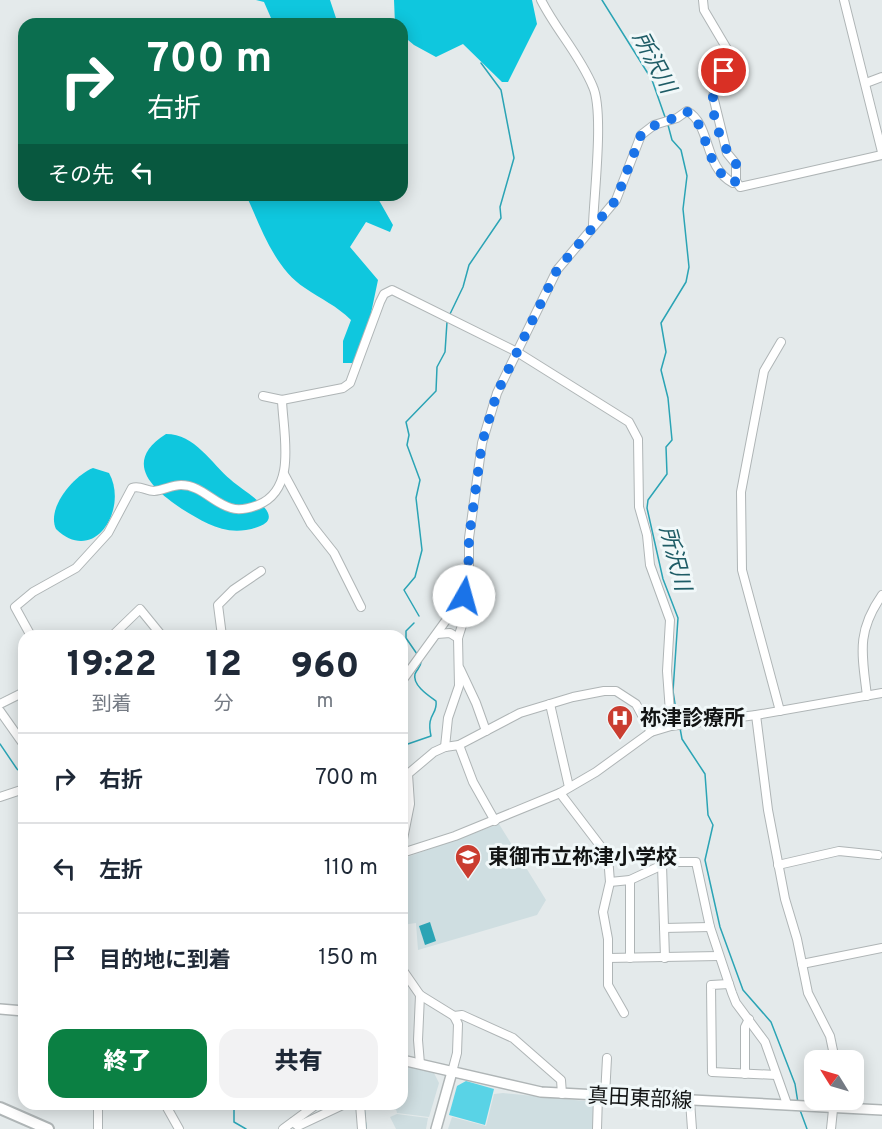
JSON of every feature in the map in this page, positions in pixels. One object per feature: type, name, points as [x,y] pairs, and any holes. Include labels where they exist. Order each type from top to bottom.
[{"type":"highway","points":[[0,1108],[48,1129]]},
{"type":"main road","points":[[0,1009],[18,1010]]},
{"type":"main road","name":"真田東部線","points":[[408,1061],[562,1094],[804,1105]]},
{"type":"main road","points":[[436,1129],[452,1072]]},
{"type":"main road","name":"真田東部線","points":[[864,1107],[882,1110]]},
{"type":"street","points":[[541,0],[561,36],[581,62],[594,89],[598,109],[593,225]]},
{"type":"street","points":[[703,0],[704,10],[730,54],[730,60],[713,96],[727,153],[736,164],[736,181],[740,187],[882,154],[844,0]]},
{"type":"street","points":[[866,83],[882,77]]},
{"type":"street","points":[[445,747],[448,718],[459,686],[458,638],[469,603],[469,538],[482,443],[497,393],[557,270],[616,200],[641,135],[654,125],[677,118],[683,112],[691,112],[699,124],[718,173],[733,183],[736,181]]},
{"type":"street","points":[[263,396],[282,400],[343,388],[350,382],[384,294],[392,290],[517,352],[629,422],[638,439],[639,507],[647,535],[650,565],[670,620],[667,671],[671,726]]},
{"type":"street","points":[[780,711],[742,570],[741,492],[764,371],[781,342]]},
{"type":"street","points":[[28,630],[15,607],[33,592],[76,568],[108,533],[132,488],[139,487],[152,491],[183,485],[232,508],[245,508],[272,496],[281,484],[284,474],[282,400]]},
{"type":"street","points":[[284,474],[312,524],[334,553],[361,607]]},
{"type":"street","points":[[221,630],[218,605],[233,590],[261,571]]},
{"type":"street","points":[[408,673],[468,589]]},
{"type":"street","points":[[867,696],[861,643],[871,611],[882,595]]},
{"type":"street","points":[[118,630],[140,609],[157,630]]},
{"type":"street","points":[[437,634],[450,633],[458,638]]},
{"type":"street","points":[[460,668],[477,703],[486,731]]},
{"type":"street","points":[[408,774],[445,747],[459,745],[520,713],[550,704],[616,691],[636,704],[651,732]]},
{"type":"street","points":[[408,851],[421,849],[560,793],[596,772],[651,732],[671,726],[756,715],[882,693]]},
{"type":"street","points":[[0,704],[18,695]]},
{"type":"street","points":[[550,704],[569,787]]},
{"type":"street","points":[[0,711],[18,736]]},
{"type":"street","points":[[756,715],[778,865],[808,993],[830,1036],[833,1050]]},
{"type":"street","points":[[459,745],[472,782],[495,820]]},
{"type":"street","points":[[408,790],[411,804],[408,817]]},
{"type":"street","points":[[0,797],[18,791]]},
{"type":"street","points":[[560,793],[608,856],[610,882],[603,912],[608,958],[608,985],[624,1013]]},
{"type":"street","points":[[778,865],[839,851],[881,856]]},
{"type":"street","points":[[610,882],[630,879],[669,862],[696,862],[710,927],[736,1003],[765,1042],[789,1104]]},
{"type":"street","points":[[663,865],[665,958]]},
{"type":"street","points":[[630,879],[630,958]]},
{"type":"street","points":[[664,928],[710,927]]},
{"type":"street","points":[[802,964],[882,948]]},
{"type":"street","points":[[608,958],[719,956]]},
{"type":"street","points":[[408,978],[420,995],[454,1016],[458,1024],[459,1037],[452,1072]]},
{"type":"street","points":[[729,984],[711,985],[712,1072],[776,1075]]},
{"type":"street","points":[[420,995],[418,1040],[420,1064]]},
{"type":"street","points":[[454,1016],[462,1015],[523,1044],[561,1080],[562,1094]]},
{"type":"street","points":[[745,1074],[745,1027],[749,1019]]},
{"type":"street","points":[[597,1129],[607,1058]]},
{"type":"street","points":[[690,1101],[692,1129]]},
{"type":"street","points":[[98,1110],[98,1129]]},
{"type":"street","points":[[168,1110],[179,1129]]},
{"type":"street","points":[[283,1129],[309,1110]]},
{"type":"street","points":[[293,1122],[298,1126],[332,1110]]},
{"type":"street","points":[[360,1110],[362,1129]]},
{"type":"street","points":[[831,1129],[833,1110]]},
{"type":"shaded area","points":[[256,0],[330,0],[336,18],[271,18],[264,2]]},
{"type":"shaded area","points":[[394,0],[532,0],[537,24],[508,82],[502,82],[463,44],[436,57],[414,45],[408,40],[408,18],[395,18]]},
{"type":"shaded area","points":[[249,201],[379,201],[393,225],[390,232],[366,222],[350,247],[378,280],[370,318],[353,363],[343,363],[343,341],[351,320],[294,280],[277,258]]},
{"type":"shaded area","points":[[166,434],[176,435],[194,444],[231,480],[264,506],[268,520],[261,526],[246,530],[220,528],[189,514],[161,493],[152,484],[144,465],[146,455],[153,444]]},
{"type":"shaded area","points":[[93,468],[109,473],[114,487],[111,516],[95,537],[83,541],[70,539],[56,529],[55,511],[64,493],[78,477]]},
{"type":"shaded area","name":"東御市立祢津小学校","points":[[499,824],[546,900],[537,915],[418,950],[416,923],[408,924],[408,857]]},
{"type":"shaded area","points":[[430,922],[436,941],[425,945],[419,926]]},
{"type":"shaded area","points":[[408,1066],[434,1073],[439,1083],[429,1117],[397,1113],[396,1110],[408,1110]]},
{"type":"shaded area","points":[[466,1081],[494,1089],[485,1125],[449,1115],[457,1086]]},
{"type":"shaded area","points":[[494,1094],[595,1102],[593,1129],[448,1129],[452,1117],[486,1126]]},
{"type":"shaded area","points":[[397,1114],[428,1118],[426,1129],[396,1129],[390,1117]]},
{"type":"waterway","name":"所沢川","points":[[602,0],[652,80],[665,117]]},
{"type":"waterway","points":[[450,314],[463,287],[469,265],[501,218],[500,207],[514,158],[501,90],[481,63]]},
{"type":"waterway","name":"所沢川","points":[[668,125],[672,140],[681,150],[687,176],[683,209],[689,267],[686,282],[661,323],[666,352],[661,370],[668,398],[672,440],[666,447],[667,474],[648,500],[647,508],[663,579],[678,618],[673,691],[678,723]]},
{"type":"waterway","points":[[419,616],[404,590],[415,577],[422,550],[416,498],[420,480],[407,445],[409,435],[406,422],[436,391],[437,367],[445,352],[447,322]]},
{"type":"waterway","points":[[407,630],[414,623]]},
{"type":"waterway","points":[[408,641],[417,654]]},
{"type":"waterway","points":[[408,744],[431,736],[430,723],[436,706],[436,701],[416,682],[415,674],[421,662]]},
{"type":"waterway","name":"所沢川","points":[[680,728],[682,739],[705,774],[708,815],[713,825],[705,860],[720,927],[743,990],[771,1022],[795,1084],[798,1103]]},
{"type":"waterway","points":[[0,744],[18,770]]},
{"type":"waterway","points":[[234,1110],[234,1122],[246,1129]]},
{"type":"waterway","points":[[364,1110],[366,1129]]},
{"type":"waterway","name":"所沢川","points":[[800,1110],[807,1129]]},
{"type":"place","name":"祢津診療所","points":[[620,741]]},
{"type":"place","name":"東御市立祢津小学校","points":[[468,880]]},
{"type":"route","points":[[464,596],[468,589],[467,563],[473,503],[482,443],[489,416],[497,393],[547,288],[557,270],[616,200],[641,135],[646,129],[677,118],[683,112],[691,112],[699,124],[718,173],[733,183],[736,181],[736,164],[727,153],[714,108],[713,96],[724,71]]}]
